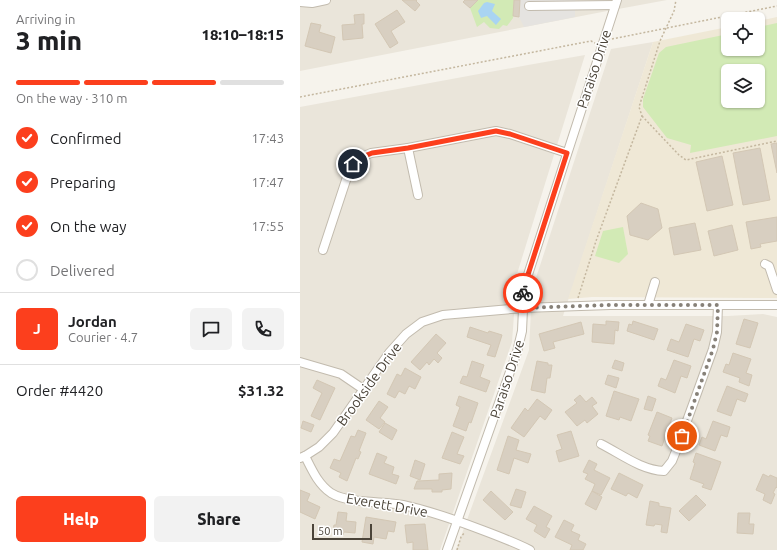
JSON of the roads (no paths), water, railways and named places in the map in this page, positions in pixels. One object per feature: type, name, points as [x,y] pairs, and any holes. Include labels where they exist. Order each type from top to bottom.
[{"type":"street","points":[[300,2],[312,3],[326,0]]},
{"type":"street","points":[[528,6],[616,3]]},
{"type":"street","name":"Paraiso Drive","points":[[448,550],[517,352],[522,331],[524,287],[616,3]]},
{"type":"street","points":[[323,250],[349,171],[353,164],[362,157],[372,153],[408,148],[496,131],[510,134],[567,153]]},
{"type":"street","points":[[408,148],[418,195]]},
{"type":"street","points":[[764,264],[769,266],[777,290]]},
{"type":"street","points":[[648,305],[655,282]]},
{"type":"street","points":[[601,444],[643,466],[654,470],[664,471],[672,461],[713,349],[717,332],[718,305]]},
{"type":"street","name":"Brookside Drive","points":[[302,457],[319,447],[333,432],[389,353],[406,334],[422,322],[443,315],[523,308],[576,306],[777,305]]},
{"type":"street","points":[[300,362],[341,374],[363,389]]},
{"type":"street","name":"Everett Drive","points":[[302,457],[320,484],[332,494],[348,499],[415,508],[458,521],[517,543],[530,550]]},
{"type":"water","points":[[487,2],[495,4],[492,11],[501,19],[496,25],[487,16],[481,18],[478,11],[484,3]]}]
